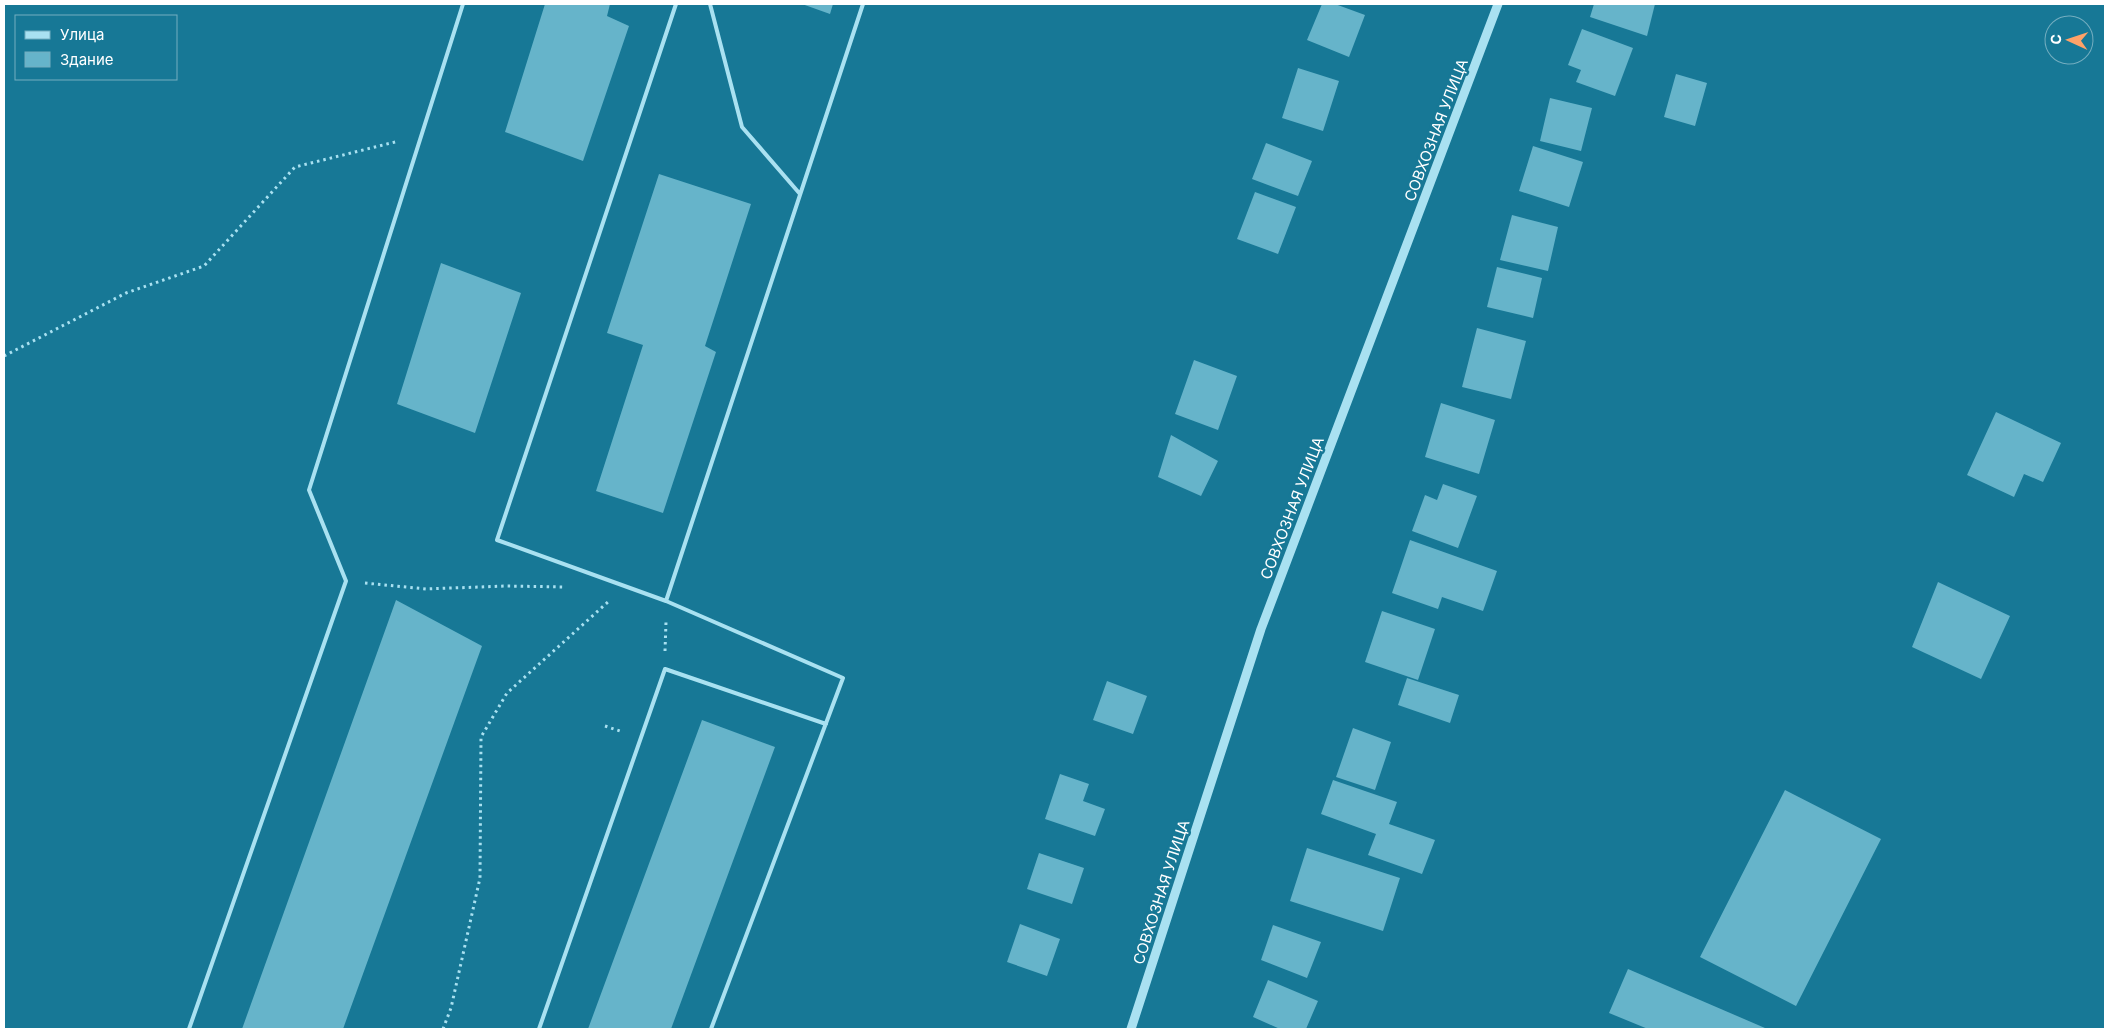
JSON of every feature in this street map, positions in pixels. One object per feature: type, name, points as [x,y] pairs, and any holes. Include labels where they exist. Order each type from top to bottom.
[{"type":"street","name":"СОВХОЗНАЯ УЛИЦА","points":[[1131,1029],[1261,629],[1498,4]]},
{"type":"lane","points":[[189,1029],[346,581],[309,490],[463,4]]},
{"type":"lane","points":[[676,4],[497,540],[666,602],[843,678],[711,1029]]},
{"type":"lane","points":[[710,4],[742,127],[800,194]]},
{"type":"lane","points":[[666,602],[863,4]]},
{"type":"lane","points":[[539,1029],[665,669],[826,724]]},
{"type":"path","points":[[4,356],[126,294],[204,266],[295,168],[421,136]]},
{"type":"path","points":[[346,581],[426,589],[505,586],[575,587]]},
{"type":"path","points":[[443,1029],[451,1008],[480,878],[481,737],[508,693],[624,587]]},
{"type":"path","points":[[665,669],[666,602]]},
{"type":"building","points":[[545,4],[610,4],[607,16],[629,26],[583,161],[505,132]]},
{"type":"building","points":[[802,4],[833,4],[830,14]]},
{"type":"building","points":[[1322,4],[1335,4],[1365,15],[1349,57],[1307,40]]},
{"type":"building","points":[[1594,4],[1655,4],[1647,36],[1590,17]]},
{"type":"building","points":[[1582,29],[1633,48],[1615,96],[1576,82],[1581,70],[1568,65]]},
{"type":"building","points":[[1298,68],[1339,81],[1323,131],[1282,118]]},
{"type":"building","points":[[1676,74],[1707,83],[1695,126],[1664,117]]},
{"type":"building","points":[[1550,98],[1592,108],[1581,151],[1540,141]]},
{"type":"building","points":[[1266,143],[1312,161],[1298,196],[1252,179]]},
{"type":"building","points":[[1533,146],[1583,162],[1569,207],[1519,191]]},
{"type":"building","points":[[659,174],[751,204],[705,346],[716,352],[663,513],[596,491],[643,345],[607,333]]},
{"type":"building","points":[[1255,192],[1296,207],[1278,254],[1237,239]]},
{"type":"building","points":[[1512,215],[1558,227],[1548,271],[1500,260]]},
{"type":"building","points":[[441,263],[521,293],[475,433],[397,404]]},
{"type":"building","points":[[1497,267],[1542,278],[1533,318],[1487,307]]},
{"type":"building","points":[[1477,328],[1526,341],[1511,399],[1462,387]]},
{"type":"building","points":[[1194,360],[1237,376],[1218,430],[1175,414]]},
{"type":"building","points":[[1441,403],[1495,420],[1479,474],[1425,457]]},
{"type":"building","points":[[1996,412],[2061,443],[2043,482],[2024,474],[2014,497],[1967,475]]},
{"type":"building","points":[[1171,435],[1218,461],[1201,496],[1158,477]]},
{"type":"building","points":[[1443,484],[1477,496],[1458,548],[1412,531],[1425,495],[1437,500]]},
{"type":"building","points":[[1410,540],[1497,571],[1483,611],[1442,597],[1438,609],[1392,593]]},
{"type":"building","points":[[1938,582],[2010,616],[1981,679],[1912,647]]},
{"type":"building","points":[[396,600],[482,646],[343,1029],[242,1029]]},
{"type":"building","points":[[1382,611],[1435,629],[1418,680],[1365,662]]},
{"type":"building","points":[[1407,678],[1459,695],[1450,723],[1398,705]]},
{"type":"building","points":[[1107,681],[1147,696],[1133,734],[1093,720]]},
{"type":"building","points":[[702,720],[775,747],[671,1029],[588,1029]]},
{"type":"building","points":[[1353,728],[1391,742],[1375,790],[1336,777]]},
{"type":"building","points":[[1060,774],[1089,784],[1083,801],[1105,809],[1095,836],[1045,819]]},
{"type":"building","points":[[1333,780],[1397,802],[1389,824],[1435,840],[1422,874],[1368,855],[1376,834],[1321,814]]},
{"type":"building","points":[[1785,790],[1881,839],[1796,1006],[1700,957]]},
{"type":"building","points":[[1307,848],[1400,878],[1383,931],[1290,901]]},
{"type":"building","points":[[1039,853],[1084,868],[1072,904],[1027,889]]},
{"type":"building","points":[[1020,924],[1060,939],[1047,976],[1007,962]]},
{"type":"building","points":[[1273,925],[1321,942],[1307,978],[1261,960]]},
{"type":"building","points":[[1628,969],[1765,1029],[1648,1029],[1609,1013]]},
{"type":"building","points":[[1268,980],[1318,1001],[1306,1029],[1280,1029],[1253,1017]]}]
